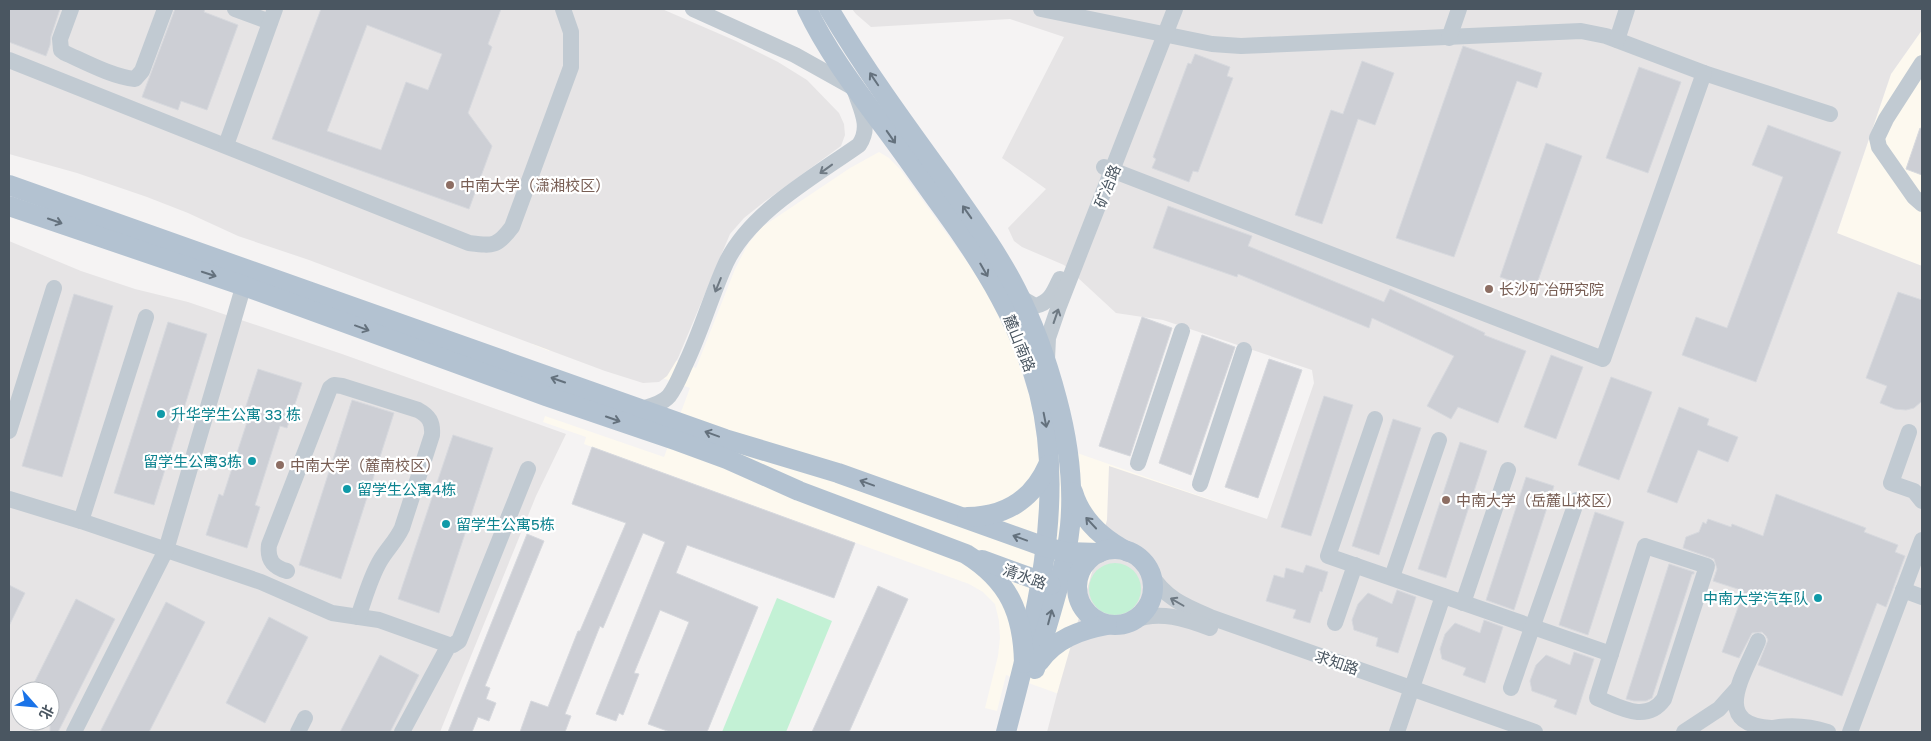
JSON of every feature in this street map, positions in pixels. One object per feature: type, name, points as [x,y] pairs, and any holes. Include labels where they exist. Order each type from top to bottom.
[{"type":"main road","name":"麓山南路","points":[[807,9],[854,88],[945,210],[982,266],[1007,310],[1031,366],[1047,431],[1050,493],[1045,547],[1049,584]]},
{"type":"main road","name":"麓山南路","points":[[830,9],[850,44],[881,90],[993,248],[1020,298],[1041,345],[1065,428],[1070,480],[1070,526],[1066,552],[1049,584],[1030,664],[1020,732]]},
{"type":"main road","points":[[9,185],[537,393],[727,459],[799,491],[966,554],[984,565],[994,574],[1014,604],[1030,664],[1062,640],[1079,632],[1107,624]]},
{"type":"main road","points":[[9,206],[251,279],[642,409],[725,439],[838,472],[1045,547],[1066,552],[1099,553],[1119,550],[1129,552]]},
{"type":"main road","points":[[962,517],[983,517],[1017,504],[1031,493],[1042,478],[1049,463]]},
{"type":"main road","points":[[1070,480],[1077,504],[1084,516],[1106,538],[1145,564],[1150,573],[1151,599],[1144,611],[1134,620],[1116,625],[1107,624],[1091,617],[1080,604],[1078,579],[1085,564],[1099,553]]},
{"type":"main road","name":"清水路","points":[[966,554],[1049,584],[1072,596],[1080,604]]},
{"type":"main road","name":"麓山南路","points":[[1006,732],[1030,664]]},
{"type":"street","points":[[71,9],[60,39],[61,50],[102,68],[134,79],[139,76],[165,9]]},
{"type":"street","points":[[226,145],[272,15],[235,9]]},
{"type":"street","points":[[9,60],[469,243],[487,245],[502,241],[512,227],[571,67],[571,32],[563,9]]},
{"type":"street","points":[[642,409],[668,397],[675,387],[736,243],[754,223],[777,204],[859,145],[864,137],[866,126],[854,88],[795,55],[693,9]]},
{"type":"street","points":[[1041,9],[1212,44],[1241,46],[1581,31],[1617,40],[1704,73],[1830,114]]},
{"type":"street","name":"矿冶路","points":[[1160,34],[1164,9]]},
{"type":"street","name":"矿冶路","points":[[1047,364],[1048,338],[1108,169],[1160,34],[1175,9]]},
{"type":"street","points":[[1449,38],[1459,9]]},
{"type":"street","points":[[1617,40],[1627,9]]},
{"type":"street","points":[[795,55],[818,51],[821,44],[819,31]]},
{"type":"street","points":[[1922,63],[1882,125],[1877,138],[1879,147],[1914,197],[1922,204]]},
{"type":"street","points":[[92,94],[102,68]]},
{"type":"street","points":[[1108,169],[1603,359],[1704,73]]},
{"type":"street","name":"矿冶路","points":[[1020,298],[1035,306],[1042,305],[1049,300],[1057,286],[1108,169]]},
{"type":"street","points":[[84,732],[171,552],[251,279]]},
{"type":"street","points":[[9,431],[54,288]]},
{"type":"street","points":[[81,522],[146,317]]},
{"type":"street","points":[[1138,463],[1182,331]]},
{"type":"street","points":[[1200,484],[1244,350]]},
{"type":"street","points":[[287,572],[273,565],[268,553],[269,546],[330,388],[334,385],[342,386],[425,413],[433,426],[432,435],[405,519],[397,539],[374,572],[358,616]]},
{"type":"street","points":[[1375,419],[1328,556],[1611,654]]},
{"type":"street","points":[[1909,432],[1891,484],[1914,491],[1922,501]]},
{"type":"street","points":[[1392,577],[1439,440]]},
{"type":"street","points":[[9,499],[261,582],[332,613],[391,623],[449,645],[456,644],[461,636],[528,469]]},
{"type":"street","points":[[1463,603],[1508,470]]},
{"type":"street","points":[[1511,688],[1577,500]]},
{"type":"street","points":[[1850,732],[1922,540]]},
{"type":"street","points":[[1645,546],[1707,566],[1664,699],[1658,707],[1649,712],[1638,713],[1597,698],[1611,654],[1645,546]]},
{"type":"street","points":[[74,732],[171,552]]},
{"type":"street","points":[[1335,622],[1356,565]]},
{"type":"street","name":"求知路","points":[[1150,573],[1165,593],[1187,608],[1507,732]]},
{"type":"street","points":[[1903,590],[1922,597]]},
{"type":"street","points":[[1397,732],[1443,596]]},
{"type":"street","name":"求知路","points":[[1134,620],[1144,616],[1163,615],[1190,621],[1535,732]]},
{"type":"street","points":[[1740,717],[1735,708],[1735,700],[1740,683],[1758,641]]},
{"type":"street","points":[[402,732],[449,645]]},
{"type":"street","points":[[1684,732],[1714,713],[1727,702],[1740,683]]},
{"type":"street","points":[[1714,713],[1723,710],[1740,717],[1751,725],[1765,730],[1796,726],[1828,732]]},
{"type":"shaded area","name":"中南大学（潇湘校区）","points":[[9,9],[662,9],[736,41],[778,62],[807,80],[839,113],[844,124],[845,135],[841,146],[764,202],[744,218],[730,234],[678,358],[667,376],[659,382],[643,383],[605,371],[309,260],[238,236],[147,197],[77,173],[9,154]]},
{"type":"shaded area","points":[[852,9],[1922,9],[1922,30],[1891,74],[1837,233],[1922,266],[1922,732],[1047,732],[1107,520],[1109,466],[1267,519],[1314,383],[1312,370],[1163,320],[1116,313],[1064,265],[1022,247],[1014,241],[1008,228],[1046,189],[1002,158],[1064,37],[1010,19],[871,27]]},
{"type":"shaded area","points":[[1922,30],[1922,266],[1837,234],[1891,74]]},
{"type":"shaded area","points":[[879,152],[889,158],[900,169],[973,270],[996,307],[1015,352],[1029,394],[1037,439],[1252,514],[1164,732],[1006,675],[997,711],[985,708],[998,656],[1000,638],[995,604],[983,592],[969,584],[584,444],[586,437],[543,422],[545,416],[664,457],[690,388],[554,339],[549,351],[532,344],[544,312],[696,368],[735,269],[748,244],[762,227],[850,168]]},
{"type":"shaded area","name":"中南大学（麓南校区）","points":[[9,241],[81,271],[135,289],[188,302],[342,354],[566,434],[536,496],[440,732],[9,732]]},
{"type":"green space","points":[[1110,563],[1120,563],[1134,570],[1141,584],[1141,594],[1134,608],[1120,615],[1110,615],[1100,611],[1093,604],[1089,594],[1089,584],[1093,574],[1100,567]]},
{"type":"green space","points":[[777,598],[832,621],[786,732],[722,732]]},
{"type":"building","points":[[9,9],[60,9],[46,56],[9,42]]},
{"type":"building","points":[[175,9],[205,9],[204,12],[238,25],[207,110],[181,101],[178,110],[142,97]]},
{"type":"building","points":[[321,9],[501,9],[488,44],[492,47],[468,113],[492,146],[469,209],[272,139]],"holes":[[[367,25],[442,54],[428,90],[406,82],[381,150],[327,131]]]},
{"type":"building","points":[[1463,46],[1542,73],[1537,88],[1517,81],[1454,257],[1396,238]]},
{"type":"building","points":[[1195,54],[1230,67],[1227,76],[1233,78],[1198,172],[1193,171],[1189,182],[1152,168],[1156,159],[1153,157],[1188,63],[1191,64]]},
{"type":"building","points":[[1362,61],[1394,73],[1375,125],[1358,119],[1322,224],[1295,215],[1331,110],[1343,114]]},
{"type":"building","points":[[1639,67],[1681,82],[1648,173],[1606,158]]},
{"type":"building","points":[[1768,125],[1841,152],[1756,382],[1682,355],[1696,317],[1727,328],[1783,177],[1752,165]]},
{"type":"building","points":[[1920,128],[1922,129],[1922,175],[1906,169]]},
{"type":"building","points":[[1546,143],[1582,156],[1535,289],[1500,277]]},
{"type":"building","points":[[1168,206],[1252,236],[1248,246],[1384,302],[1390,289],[1485,333],[1484,335],[1526,351],[1498,423],[1458,407],[1451,419],[1427,406],[1454,356],[1372,318],[1369,328],[1238,274],[1237,277],[1153,248]]},
{"type":"building","points":[[1898,292],[1922,300],[1922,401],[1914,408],[1906,410],[1895,409],[1880,403],[1887,386],[1866,378]]},
{"type":"building","points":[[74,294],[113,306],[62,477],[22,466]]},
{"type":"building","points":[[1142,317],[1172,328],[1130,456],[1099,446]]},
{"type":"building","name":"升华学生公寓 33 栋","points":[[168,322],[207,334],[154,505],[114,493]]},
{"type":"building","points":[[1202,335],[1235,347],[1191,475],[1159,463]]},
{"type":"building","points":[[1551,355],[1583,367],[1556,439],[1524,427]]},
{"type":"building","points":[[1269,359],[1302,370],[1258,498],[1225,487]]},
{"type":"building","name":"留学生公寓3栋","points":[[258,369],[302,383],[287,428],[280,426],[255,505],[260,507],[247,548],[206,535],[219,494],[223,496],[249,416],[243,415]]},
{"type":"building","points":[[1611,377],[1652,392],[1619,480],[1578,465]]},
{"type":"building","points":[[1324,396],[1353,405],[1311,536],[1281,527]]},
{"type":"building","name":"留学生公寓4栋","points":[[352,400],[394,413],[341,579],[299,565]]},
{"type":"building","points":[[1679,407],[1709,419],[1707,425],[1738,437],[1728,462],[1698,450],[1677,503],[1647,492]]},
{"type":"building","points":[[1393,419],[1421,428],[1379,555],[1352,546]]},
{"type":"building","name":"留学生公寓5栋","points":[[453,435],[493,448],[439,613],[398,599]]},
{"type":"building","points":[[1460,442],[1487,451],[1446,578],[1418,569]]},
{"type":"building","points":[[592,447],[855,543],[834,598],[687,545],[676,573],[758,607],[707,732],[670,732],[648,724],[689,622],[660,610],[634,673],[639,674],[623,715],[619,713],[616,721],[596,714],[665,542],[643,533],[603,628],[600,626],[565,714],[571,716],[565,732],[520,732],[531,701],[548,707],[578,631],[580,631],[626,523],[572,504]]},
{"type":"building","points":[[1526,477],[1554,486],[1514,610],[1486,600]]},
{"type":"building","name":"中南大学汽车队","points":[[1776,494],[1866,528],[1864,532],[1898,545],[1895,552],[1905,556],[1886,607],[1877,603],[1842,696],[1758,665],[1768,640],[1762,632],[1752,633],[1739,658],[1722,652],[1744,591],[1713,581],[1717,569],[1714,559],[1683,548],[1686,537],[1699,532],[1703,522],[1706,524],[1708,519],[1731,527],[1732,524],[1763,536]]},
{"type":"building","points":[[1595,512],[1624,522],[1588,635],[1559,625]]},
{"type":"building","points":[[527,534],[544,541],[485,686],[490,688],[486,699],[496,703],[489,721],[478,717],[472,732],[448,732]]},
{"type":"building","points":[[1669,564],[1694,572],[1694,574],[1692,574],[1652,698],[1646,701],[1626,699]]},
{"type":"building","points":[[1306,565],[1328,572],[1310,623],[1293,618],[1296,610],[1266,601],[1274,575],[1284,578],[1286,568],[1303,573]]},
{"type":"building","points":[[9,585],[25,593],[9,626]]},
{"type":"building","points":[[878,586],[908,599],[849,732],[812,732]]},
{"type":"building","points":[[1397,590],[1416,597],[1398,653],[1376,646],[1378,638],[1354,630],[1352,620],[1358,604],[1368,593],[1392,604]]},
{"type":"building","points":[[76,599],[115,619],[60,728],[60,681],[35,681]]},
{"type":"building","points":[[166,602],[205,622],[149,732],[100,732]]},
{"type":"building","points":[[269,617],[308,637],[265,723],[226,703]]},
{"type":"building","points":[[1484,620],[1503,627],[1485,683],[1463,675],[1466,668],[1442,659],[1440,649],[1445,634],[1455,623],[1480,633]]},
{"type":"building","points":[[1574,652],[1594,659],[1576,715],[1554,707],[1557,700],[1532,691],[1530,681],[1536,665],[1546,655],[1570,665]]},
{"type":"building","points":[[380,655],[419,675],[390,732],[340,732]]},
{"type":"place","name":"中南大学（潇湘校区）","points":[[450,185]]},
{"type":"place","name":"长沙矿冶研究院","points":[[1489,289]]},
{"type":"place","name":"升华学生公寓 33 栋","points":[[161,414]]},
{"type":"place","name":"留学生公寓3栋","points":[[252,461]]},
{"type":"place","name":"中南大学（麓南校区）","points":[[280,465]]},
{"type":"place","name":"留学生公寓4栋","points":[[347,489]]},
{"type":"place","name":"中南大学（岳麓山校区）","points":[[1446,500]]},
{"type":"place","name":"留学生公寓5栋","points":[[446,524]]},
{"type":"place","name":"中南大学汽车队","points":[[1818,598]]}]
